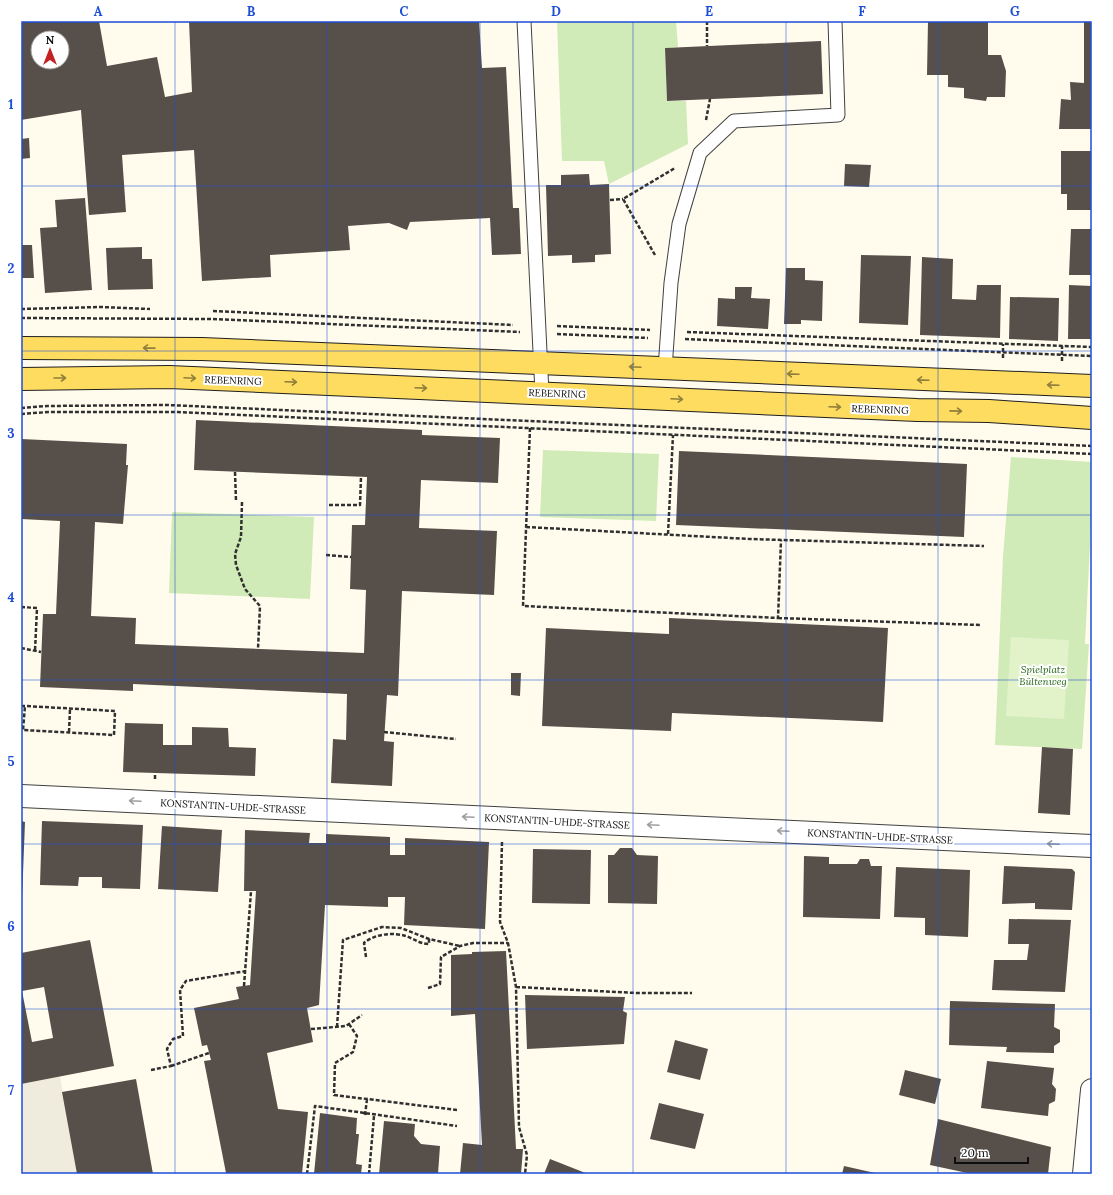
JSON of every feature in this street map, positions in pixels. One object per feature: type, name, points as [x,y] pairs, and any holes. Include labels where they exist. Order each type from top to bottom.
[{"type":"main road","points":[[21,348],[202,349],[1092,386]]},
{"type":"main road","name":"REBENRING","points":[[21,379],[169,377],[989,412],[1092,418]]},
{"type":"street","name":"KONSTANTIN-UHDE-STRASSE","points":[[21,796],[1092,846]]},
{"type":"street","points":[[1084,1174],[1092,1090]]},
{"type":"lane","points":[[524,21],[542,393]]},
{"type":"lane","points":[[665,369],[671,283],[679,224],[700,153],[734,121],[838,115],[835,21]]},
{"type":"path","points":[[707,21],[707,46]]},
{"type":"path","points":[[610,200],[623,199],[700,153],[710,99]]},
{"type":"path","points":[[623,199],[671,283]]},
{"type":"path","points":[[21,309],[101,307],[150,309]]},
{"type":"path","points":[[213,311],[513,325]]},
{"type":"path","points":[[556,326],[1092,347]]},
{"type":"path","points":[[1003,344],[1003,353]]},
{"type":"path","points":[[1062,346],[1062,355]]},
{"type":"path","points":[[21,408],[47,406],[168,405],[1092,446]]},
{"type":"path","points":[[21,414],[156,412],[1092,454]]},
{"type":"path","points":[[530,428],[523,606],[778,618],[980,625]]},
{"type":"path","points":[[668,534],[673,435]]},
{"type":"path","points":[[235,472],[236,501]]},
{"type":"path","points":[[329,506],[360,506],[361,477]]},
{"type":"path","points":[[242,502],[241,538],[235,554],[236,565],[245,588],[260,606],[258,649]]},
{"type":"path","points":[[526,527],[782,540],[984,546]]},
{"type":"path","points":[[778,618],[782,540]]},
{"type":"path","points":[[326,554],[351,557]]},
{"type":"path","points":[[21,607],[38,608],[35,651]]},
{"type":"path","points":[[21,648],[41,652]]},
{"type":"path","points":[[21,706],[25,706],[115,710],[114,735],[23,730],[25,706]]},
{"type":"path","points":[[69,732],[70,708]]},
{"type":"path","points":[[384,732],[456,739]]},
{"type":"path","points":[[155,773],[155,779]]},
{"type":"path","points":[[503,818],[500,922],[508,943],[516,987],[520,1127],[527,1155],[526,1174]]},
{"type":"path","points":[[244,986],[250,891]]},
{"type":"path","points":[[337,1027],[343,940],[382,927],[401,928],[430,939],[460,946]]},
{"type":"path","points":[[366,956],[364,943],[368,940],[383,935],[407,937],[420,944],[429,944],[430,939]]},
{"type":"path","points":[[428,988],[440,984],[441,957],[460,946],[473,943],[508,943]]},
{"type":"path","points":[[171,1066],[168,1049],[173,1039],[183,1036],[180,990],[186,981],[246,971]]},
{"type":"path","points":[[516,987],[637,993],[692,993]]},
{"type":"path","points":[[311,1030],[349,1024],[362,1015]]},
{"type":"path","points":[[349,1024],[357,1036],[353,1052],[335,1063],[334,1095],[457,1110]]},
{"type":"path","points":[[151,1070],[171,1066],[209,1053]]},
{"type":"path","points":[[365,1115],[367,1099]]},
{"type":"path","points":[[306,1174],[315,1106],[365,1115],[457,1126]]},
{"type":"path","points":[[369,1174],[374,1116]]},
{"type":"green space","points":[[557,21],[676,21],[678,47],[665,48],[667,101],[686,101],[688,144],[609,184],[604,161],[562,161]]},
{"type":"green space","points":[[543,450],[659,454],[656,521],[540,517]]},
{"type":"green space","name":"Spielplatz Bültenweg","points":[[1011,457],[1092,462],[1092,505],[1085,644],[1089,644],[1082,749],[995,745],[1003,557]]},
{"type":"green space","points":[[172,512],[314,517],[310,599],[169,593]]},
{"type":"green space","points":[[1011,637],[1069,640],[1064,719],[1006,716]]},
{"type":"shaded area","points":[[60,1076],[77,1174],[21,1174],[21,1084]]},
{"type":"building","points":[[21,21],[99,21],[107,66],[157,57],[165,97],[192,92],[189,21],[479,21],[482,68],[506,67],[513,208],[519,208],[521,254],[492,255],[490,218],[410,222],[407,230],[389,223],[348,226],[350,250],[270,255],[271,277],[202,281],[194,150],[122,155],[126,212],[89,215],[81,110],[21,120]]},
{"type":"building","points":[[928,21],[988,21],[988,55],[1001,55],[1006,71],[1005,97],[987,97],[986,101],[964,98],[964,88],[948,87],[948,75],[927,75]]},
{"type":"building","points":[[1084,21],[1092,21],[1092,129],[1059,129],[1061,99],[1071,100],[1070,82],[1084,83]]},
{"type":"building","points":[[821,41],[823,94],[667,101],[665,48]]},
{"type":"building","points":[[29,138],[30,158],[21,159],[21,139]]},
{"type":"building","points":[[1061,151],[1092,151],[1091,210],[1067,210],[1067,194],[1061,194]]},
{"type":"building","points":[[845,164],[871,165],[869,187],[844,186]]},
{"type":"building","points":[[589,174],[590,185],[609,184],[611,254],[595,255],[595,262],[572,263],[572,255],[548,256],[546,185],[561,185],[561,175]]},
{"type":"building","points":[[85,198],[92,290],[45,293],[40,228],[57,227],[55,200]]},
{"type":"building","points":[[1071,229],[1092,229],[1092,275],[1069,275]]},
{"type":"building","points":[[21,245],[32,245],[34,278],[21,278]]},
{"type":"building","points":[[142,247],[142,259],[152,259],[153,289],[108,290],[106,248]]},
{"type":"building","points":[[861,255],[911,256],[908,325],[859,323]]},
{"type":"building","points":[[922,257],[953,259],[952,299],[976,300],[977,285],[1001,285],[1000,338],[920,335]]},
{"type":"building","points":[[786,268],[805,268],[805,280],[823,281],[822,321],[801,320],[801,324],[784,324]]},
{"type":"building","points":[[1069,285],[1092,286],[1092,339],[1068,339]]},
{"type":"building","points":[[735,287],[752,287],[751,298],[770,299],[768,329],[717,326],[718,298],[735,299]]},
{"type":"building","points":[[1010,297],[1059,298],[1058,341],[1009,339]]},
{"type":"building","points":[[196,420],[422,430],[422,435],[500,438],[498,483],[421,480],[419,528],[497,531],[494,595],[402,591],[398,696],[387,695],[384,741],[394,742],[392,786],[331,783],[333,739],[346,740],[347,694],[133,684],[133,691],[40,687],[43,614],[56,614],[60,521],[21,519],[21,439],[127,444],[126,465],[128,465],[123,524],[95,522],[91,616],[136,618],[135,644],[364,653],[366,590],[350,589],[352,525],[365,525],[367,477],[194,470]]},
{"type":"building","points":[[679,451],[967,464],[964,537],[676,525]]},
{"type":"building","points":[[669,618],[888,628],[883,722],[672,713],[671,731],[542,726],[546,628],[669,634]]},
{"type":"building","points":[[511,673],[521,673],[520,696],[511,695]]},
{"type":"building","points":[[125,723],[163,724],[163,745],[192,745],[192,727],[228,728],[229,747],[256,748],[255,776],[123,772]]},
{"type":"building","points":[[1042,747],[1073,749],[1070,815],[1038,813]]},
{"type":"building","points":[[21,821],[25,822],[22,899],[21,899]]},
{"type":"building","points":[[42,821],[143,825],[140,889],[102,888],[102,877],[79,877],[78,886],[40,885]]},
{"type":"building","points":[[162,826],[222,830],[218,892],[158,889]]},
{"type":"building","points":[[245,830],[310,833],[309,843],[326,843],[326,834],[390,837],[390,855],[405,855],[405,838],[489,842],[485,929],[404,925],[405,897],[388,897],[388,907],[325,905],[319,1005],[307,1008],[313,1042],[267,1053],[278,1109],[308,1112],[302,1174],[226,1173],[204,1061],[211,1060],[207,1045],[202,1046],[194,1008],[239,999],[236,987],[250,985],[256,891],[244,891]]},
{"type":"building","points":[[620,848],[632,848],[637,855],[658,856],[657,904],[608,903],[608,855],[614,855]]},
{"type":"building","points":[[533,849],[591,850],[590,904],[532,903]]},
{"type":"building","points":[[804,856],[829,857],[829,864],[857,864],[860,859],[869,859],[871,866],[882,866],[880,919],[803,917]]},
{"type":"building","points":[[1004,866],[1072,869],[1075,872],[1072,910],[1035,909],[1035,903],[1002,904]]},
{"type":"building","points":[[896,867],[970,870],[968,937],[925,935],[925,918],[894,917]]},
{"type":"building","points":[[1009,919],[1071,920],[1065,992],[992,990],[994,960],[1027,960],[1029,944],[1008,944]]},
{"type":"building","points":[[90,940],[114,1066],[21,1084],[21,953]],"holes":[[[44,987],[53,1038],[32,1042],[22,991]]]},
{"type":"building","points":[[506,951],[516,1149],[523,1149],[521,1174],[460,1174],[463,1143],[482,1145],[475,1014],[451,1016],[451,955],[472,954],[472,952]]},
{"type":"building","points":[[525,995],[625,997],[623,1011],[627,1013],[624,1044],[527,1049]]},
{"type":"building","points":[[950,1001],[1055,1004],[1054,1027],[1060,1030],[1060,1042],[1054,1046],[1054,1053],[1006,1052],[1007,1047],[949,1045]]},
{"type":"building","points":[[675,1040],[708,1049],[700,1080],[667,1072]]},
{"type":"building","points":[[987,1061],[1054,1068],[1052,1084],[1056,1089],[1055,1101],[1049,1104],[1048,1116],[981,1108]]},
{"type":"building","points":[[905,1070],[941,1079],[935,1104],[899,1095]]},
{"type":"building","points":[[136,1079],[153,1174],[77,1174],[62,1092]]},
{"type":"building","points":[[659,1103],[704,1114],[695,1149],[650,1139]]},
{"type":"building","points":[[320,1113],[357,1118],[356,1134],[359,1134],[356,1164],[362,1165],[361,1174],[314,1174]]},
{"type":"building","points":[[938,1119],[1051,1147],[1048,1174],[972,1174],[930,1165]]},
{"type":"building","points":[[384,1121],[415,1124],[414,1136],[421,1144],[440,1146],[438,1174],[379,1174]]},
{"type":"building","points":[[550,1159],[588,1174],[544,1174]]},
{"type":"building","points":[[844,1166],[875,1173],[875,1174],[842,1174]]}]
